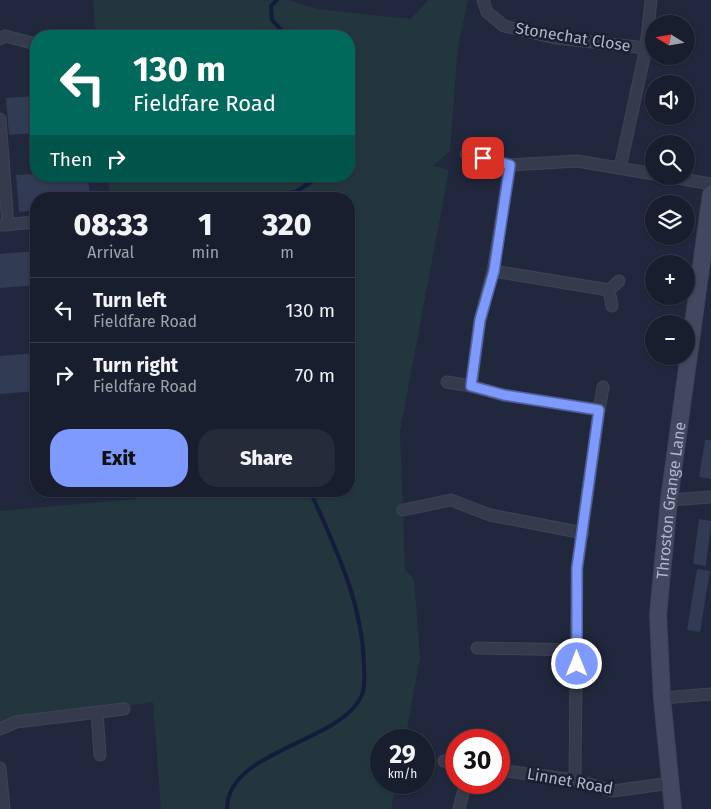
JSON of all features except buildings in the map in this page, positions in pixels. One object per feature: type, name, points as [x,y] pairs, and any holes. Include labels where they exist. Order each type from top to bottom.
[{"type":"street","name":"Stonechat Close","points":[[483,0],[487,12],[504,26],[556,38],[645,48]]},
{"type":"street","points":[[649,15],[651,0]]},
{"type":"street","points":[[0,39],[5,36],[30,42]]},
{"type":"street","points":[[620,168],[645,53]]},
{"type":"street","points":[[0,119],[4,225],[30,223]]},
{"type":"street","points":[[466,154],[510,165],[577,161],[645,172]]},
{"type":"street","points":[[471,386],[480,320],[494,271],[510,165]]},
{"type":"street","points":[[695,181],[711,184]]},
{"type":"street","name":"Throston Grange Lane","points":[[673,809],[662,698],[658,615],[669,500],[705,269],[711,194]]},
{"type":"street","points":[[494,271],[609,290]]},
{"type":"street","points":[[609,290],[619,281]]},
{"type":"street","points":[[609,290],[612,306]]},
{"type":"street","points":[[447,382],[504,395],[599,410]]},
{"type":"street","points":[[575,780],[577,568],[603,387]]},
{"type":"street","points":[[669,500],[711,497]]},
{"type":"street","points":[[403,510],[451,500],[490,515],[583,533]]},
{"type":"street","points":[[477,648],[577,650]]},
{"type":"street","points":[[662,698],[711,694]]},
{"type":"street","points":[[0,729],[16,722],[124,710]]},
{"type":"street","points":[[97,713],[100,755]]},
{"type":"street","points":[[0,768],[4,809]]},
{"type":"street","name":"Linnet Road","points":[[510,771],[575,780],[613,791],[671,783]]},
{"type":"street","points":[[459,809],[463,794]]},
{"type":"shaded area","points":[[93,0],[288,0],[317,9],[411,19],[428,0],[468,0],[458,45],[450,151],[433,166],[449,170],[400,431],[405,569],[414,579],[420,658],[407,729],[370,729],[370,794],[394,794],[391,809],[161,809],[153,702],[0,726],[0,511],[136,499],[136,497],[355,497],[355,192],[109,192],[109,182],[355,182],[355,30],[96,30]]},
{"type":"waterway","points":[[277,0],[271,6],[272,20],[281,30]]},
{"type":"waterway","points":[[295,192],[311,182]]},
{"type":"waterway","points":[[227,809],[232,789],[245,773],[264,760],[331,726],[349,713],[363,693],[364,664],[362,641],[353,596],[338,554],[313,497]]},
{"type":"route","points":[[483,158],[500,164],[510,165],[494,271],[486,292],[480,320],[471,386],[504,395],[599,410],[577,568],[577,664]]}]
